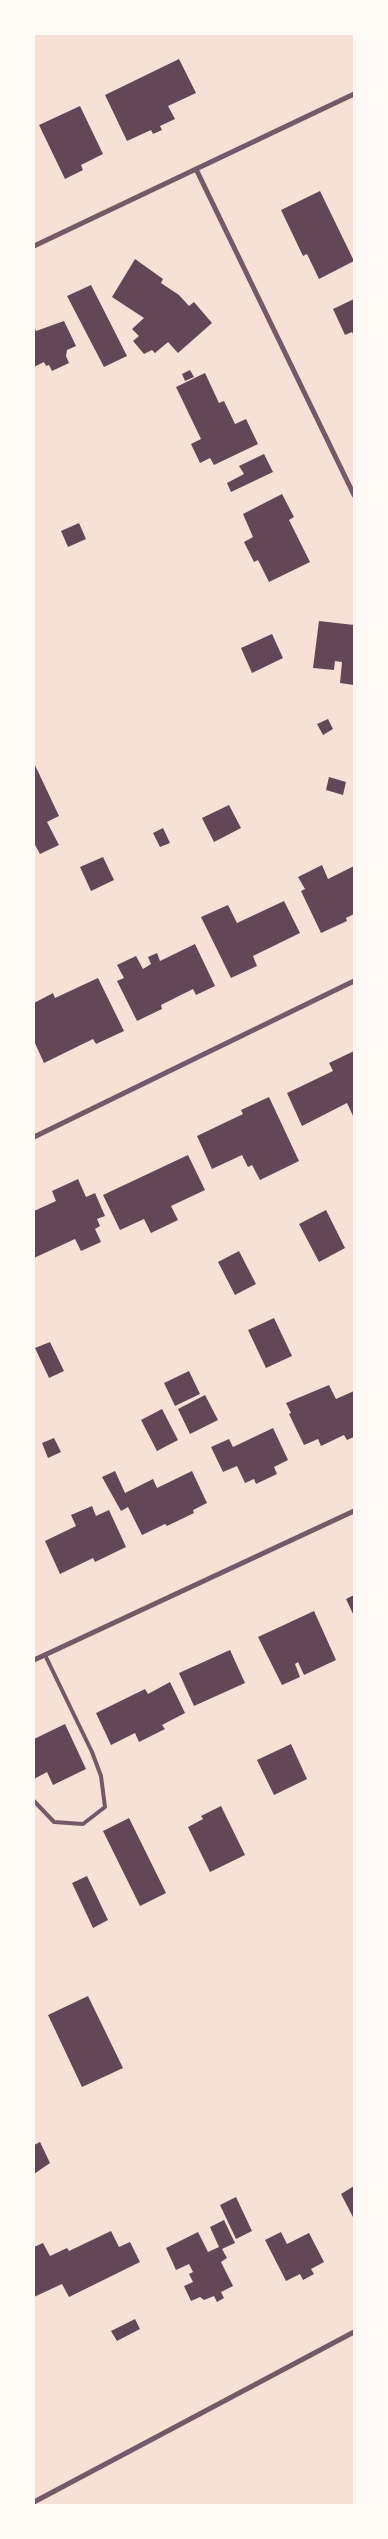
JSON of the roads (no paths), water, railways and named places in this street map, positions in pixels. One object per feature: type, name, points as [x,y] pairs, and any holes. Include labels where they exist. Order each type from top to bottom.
[{"type":"street","points":[[34,246],[354,94]]},
{"type":"street","points":[[196,168],[354,495]]},
{"type":"street","points":[[34,1137],[354,982]]},
{"type":"street","points":[[34,1660],[354,1511]]},
{"type":"street","points":[[34,2502],[354,2332]]},
{"type":"lane","points":[[34,1801],[54,1822],[73,1824],[83,1824],[105,1807],[101,1776],[95,1760],[45,1655]]}]
